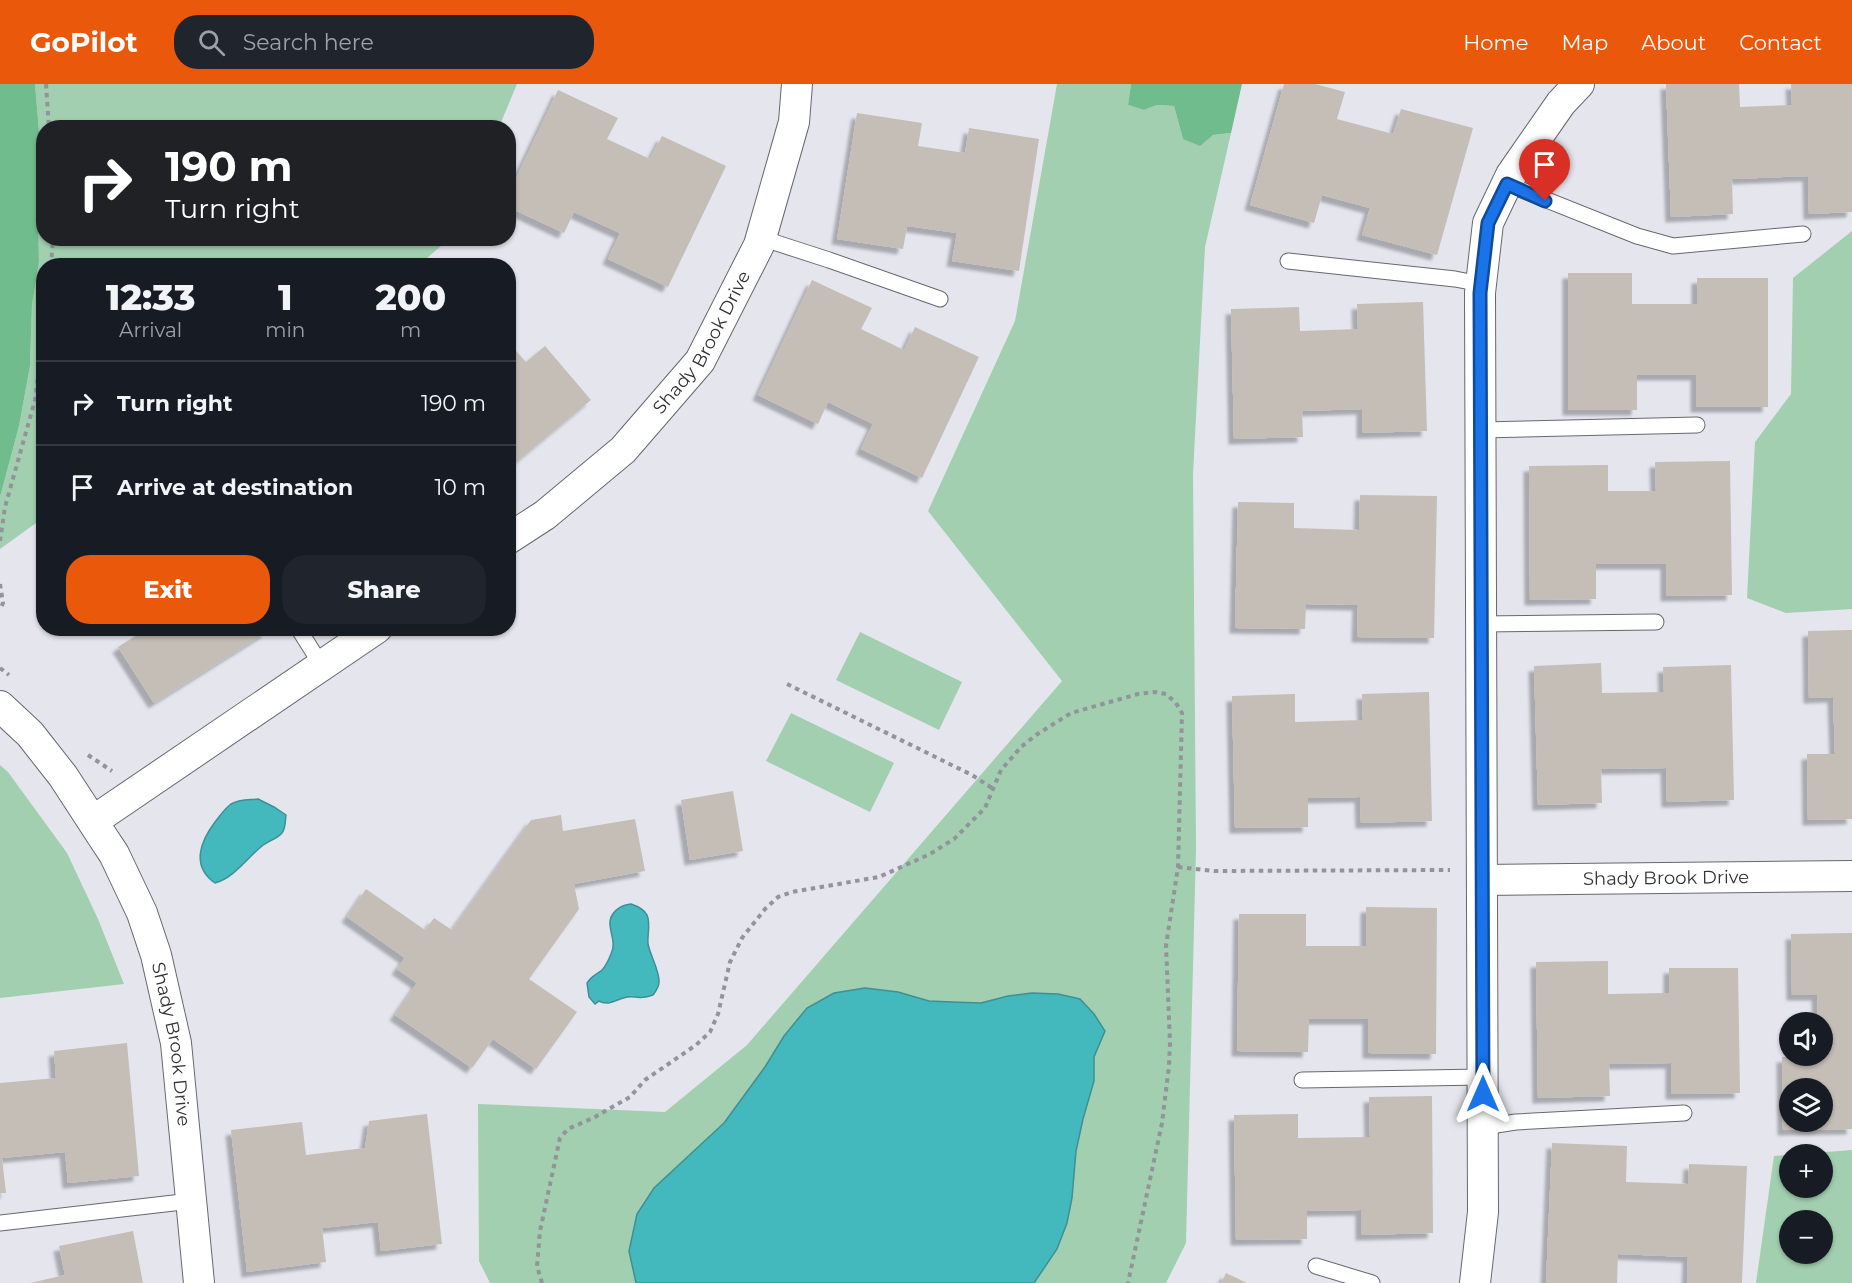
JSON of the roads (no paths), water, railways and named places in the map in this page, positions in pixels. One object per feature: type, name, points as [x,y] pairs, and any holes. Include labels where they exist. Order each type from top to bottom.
[{"type":"street","name":"Shady Brook Drive","points":[[516,534],[545,515],[623,450],[700,361],[759,245],[794,122],[797,84]]},
{"type":"street","points":[[1475,1283],[1483,1212],[1483,1077],[1469,875],[1480,624],[1480,293],[1488,223],[1511,175],[1561,103],[1579,84]]},
{"type":"street","points":[[93,821],[365,636]]},
{"type":"street","name":"Shady Brook Drive","points":[[0,706],[30,734],[63,776],[114,854],[142,913],[156,955],[176,1043],[199,1283]]},
{"type":"street","name":"Shady Brook Drive","points":[[1469,875],[1852,876]]},
{"type":"lane","points":[[1507,184],[1637,236],[1673,246],[1803,234]]},
{"type":"lane","points":[[761,238],[940,299]]},
{"type":"lane","points":[[1288,261],[1455,279],[1481,284]]},
{"type":"lane","points":[[1480,430],[1697,425]]},
{"type":"lane","points":[[1480,624],[1656,622]]},
{"type":"lane","points":[[303,636],[322,666]]},
{"type":"lane","points":[[1302,1080],[1483,1077]]},
{"type":"lane","points":[[1483,1127],[1516,1122],[1684,1113]]},
{"type":"lane","points":[[0,1223],[191,1201]]},
{"type":"lane","points":[[1316,1266],[1372,1283]]},
{"type":"water","points":[[258,799],[286,815],[282,833],[262,846],[228,877],[215,883],[207,876],[200,862],[205,838],[231,804],[241,800]]},
{"type":"water","points":[[631,904],[642,909],[648,918],[648,944],[658,973],[658,987],[653,995],[643,998],[628,997],[610,1003],[599,1001],[595,1004],[589,997],[587,983],[603,968],[611,954],[613,943],[610,921],[613,913]]},
{"type":"water","points":[[865,988],[898,992],[929,1001],[981,1003],[1032,993],[1058,994],[1080,999],[1105,1031],[1094,1057],[1094,1081],[1076,1151],[1072,1198],[1067,1223],[1057,1249],[1034,1283],[636,1283],[629,1251],[637,1214],[654,1188],[724,1123],[765,1067],[784,1036],[807,1008],[834,993]]}]
